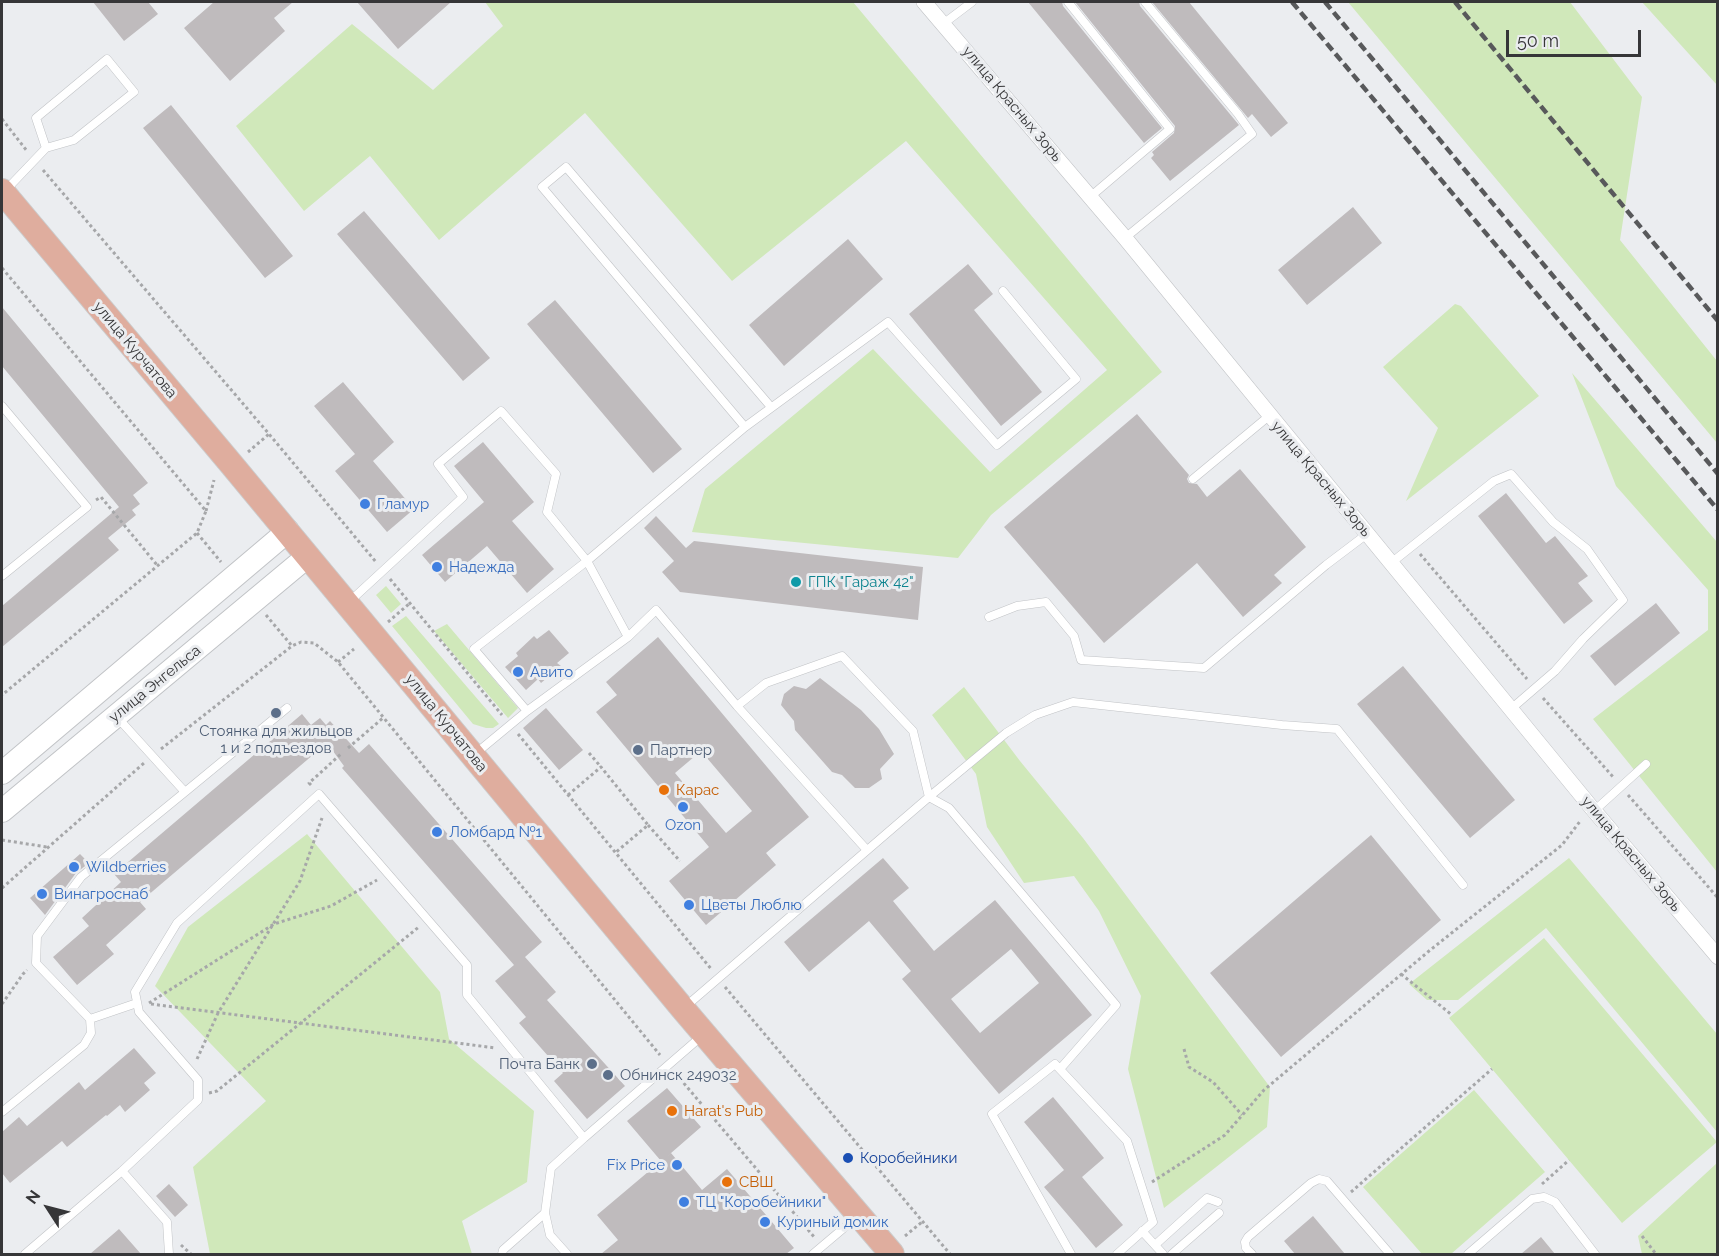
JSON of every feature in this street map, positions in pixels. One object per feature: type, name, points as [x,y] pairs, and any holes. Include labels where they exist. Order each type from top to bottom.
[{"type":"main road","name":"улица Курчатова","points":[[2,193],[288,531],[683,1009],[892,1254]]},
{"type":"main road","name":"улица Энгельса","points":[[2,773],[288,531]]},
{"type":"main road","name":"улица Энгельса","points":[[2,811],[308,556]]},
{"type":"street","name":"улица Красных Зорь","points":[[924,2],[1125,238],[1593,809],[1718,957]]},
{"type":"lane","points":[[943,24],[972,2]]},
{"type":"lane","points":[[1068,2],[1170,129],[1090,197]]},
{"type":"lane","points":[[1125,238],[1252,134],[1145,2]]},
{"type":"lane","points":[[2,193],[46,148],[74,140],[134,92],[107,59],[36,118],[46,148]]},
{"type":"lane","points":[[744,427],[542,187],[566,167],[771,407]]},
{"type":"lane","points":[[527,711],[474,649],[587,561],[744,427],[888,322],[997,445],[1076,379],[1003,291]]},
{"type":"lane","points":[[2,406],[87,507],[2,576]]},
{"type":"lane","points":[[348,603],[463,497],[438,464],[501,411],[556,474],[547,513],[587,561],[628,637]]},
{"type":"lane","points":[[1193,479],[1269,416]]},
{"type":"lane","points":[[1391,563],[1494,481],[1511,474],[1553,522],[1587,549],[1623,600],[1583,639],[1555,671],[1511,709]]},
{"type":"lane","points":[[989,617],[1017,606],[1046,602],[1074,636],[1081,660],[1204,668],[1326,565],[1367,534]]},
{"type":"lane","points":[[472,756],[527,711],[628,637],[656,610],[737,706],[866,849]]},
{"type":"lane","points":[[737,706],[766,682],[842,656],[914,730],[929,797],[950,808],[1116,1005],[1060,1070]]},
{"type":"lane","points":[[683,1009],[866,849],[1006,733],[1035,715],[1073,702],[1337,729],[1463,885]]},
{"type":"lane","points":[[2,1112],[84,1045],[91,1033],[90,1019],[36,963],[37,936],[81,878],[287,708]]},
{"type":"lane","points":[[116,716],[185,792]]},
{"type":"lane","points":[[1593,809],[1646,764]]},
{"type":"lane","points":[[25,1254],[122,1171],[198,1100],[198,1080],[140,1012],[135,992],[177,923],[319,794],[467,965],[467,995],[584,1138]]},
{"type":"lane","points":[[90,1019],[137,1002]]},
{"type":"lane","points":[[567,1254],[550,1235],[545,1213],[551,1168],[704,1034]]},
{"type":"lane","points":[[1071,1254],[992,1114],[1055,1064],[1126,1142],[1142,1186],[1153,1222],[1117,1254]]},
{"type":"lane","points":[[122,1171],[167,1222],[169,1254]]},
{"type":"lane","points":[[1252,1254],[1246,1248],[1245,1242],[1248,1237],[1311,1183],[1319,1179],[1327,1181],[1390,1254]]},
{"type":"lane","points":[[1468,1254],[1532,1199],[1544,1197],[1555,1202],[1595,1254]]},
{"type":"lane","points":[[1155,1245],[1207,1198],[1218,1202]]},
{"type":"lane","points":[[502,1254],[503,1250],[545,1213]]},
{"type":"lane","points":[[1172,1254],[1219,1213]]},
{"type":"lane","points":[[813,1254],[859,1215]]},
{"type":"lane","points":[[1142,1231],[1162,1254]]},
{"type":"path","points":[[2,119],[269,434],[718,979],[950,1254]]},
{"type":"path","points":[[2,268],[206,511]]},
{"type":"path","points":[[246,453],[269,434]]},
{"type":"path","points":[[2,695],[197,533],[206,511],[214,480]]},
{"type":"path","points":[[87,507],[100,497],[157,565]]},
{"type":"path","points":[[1412,545],[1718,897]]},
{"type":"path","points":[[388,622],[410,603]]},
{"type":"path","points":[[2,888],[152,756],[292,646],[301,642],[314,643],[338,662],[668,1065],[822,1246]]},
{"type":"path","points":[[338,662],[354,649]]},
{"type":"path","points":[[348,748],[383,718]]},
{"type":"path","points":[[589,753],[680,861]]},
{"type":"path","points":[[319,794],[309,783],[341,754]]},
{"type":"path","points":[[568,795],[601,767]]},
{"type":"path","points":[[191,1071],[218,1013],[300,881],[327,804]]},
{"type":"path","points":[[1142,1186],[1162,1177],[1225,1135],[1264,1090],[1401,974],[1562,845],[1593,809]]},
{"type":"path","points":[[615,853],[648,825]]},
{"type":"path","points":[[2,840],[48,847]]},
{"type":"path","points":[[388,874],[331,906],[274,924],[148,1004],[512,1051]]},
{"type":"path","points":[[198,1094],[217,1091],[428,920]]},
{"type":"path","points":[[2,1004],[23,974],[36,963]]},
{"type":"path","points":[[1401,974],[1452,1015]]},
{"type":"path","points":[[1184,1049],[1189,1066],[1213,1082],[1242,1115]]},
{"type":"path","points":[[1343,1200],[1492,1069]]},
{"type":"path","points":[[1642,1236],[1656,1254]]},
{"type":"green space","points":[[485,2],[853,2],[1162,372],[991,515],[958,558],[692,532],[705,489],[873,349],[990,472],[1107,370],[906,141],[732,281],[585,113],[439,240],[370,156],[304,211],[236,126],[352,24],[433,90],[503,26]]},
{"type":"green space","points":[[1348,2],[1570,2],[1642,97],[1620,240],[1717,361],[1717,443]]},
{"type":"green space","points":[[1642,2],[1717,2],[1717,85]]},
{"type":"green space","points":[[1455,304],[1461,306],[1539,396],[1406,501],[1438,428],[1383,367]]},
{"type":"green space","points":[[1572,373],[1717,542],[1717,872],[1593,719],[1708,630],[1708,590],[1616,486]]},
{"type":"green space","points":[[386,586],[401,604],[391,613],[376,595]]},
{"type":"green space","points":[[406,616],[499,724],[493,728],[486,728],[473,724],[392,626]]},
{"type":"green space","points":[[447,624],[518,708],[508,718],[434,631]]},
{"type":"green space","points":[[964,687],[1020,761],[1083,838],[1270,1087],[1267,1127],[1164,1208],[1128,1069],[1141,996],[1099,911],[1074,876],[1024,883],[987,827],[976,774],[932,715]]},
{"type":"green space","points":[[307,834],[440,992],[449,1039],[534,1111],[527,1182],[462,1221],[472,1254],[210,1254],[193,1167],[266,1101],[155,986],[188,927]]},
{"type":"green space","points":[[1569,858],[1717,1034],[1717,1132],[1546,928],[1458,1000],[1427,1000],[1409,984]]},
{"type":"green space","points":[[1544,938],[1717,1142],[1622,1223],[1449,1018]]},
{"type":"green space","points":[[1474,1090],[1545,1172],[1451,1254],[1422,1254],[1363,1187]]},
{"type":"green space","points":[[1717,1163],[1717,1254],[1642,1254],[1638,1236]]},
{"type":"building","points":[[93,2],[148,2],[158,14],[124,41]]},
{"type":"building","points":[[214,2],[293,2],[274,18],[285,31],[230,81],[184,28]]},
{"type":"building","points":[[357,2],[451,2],[398,49]]},
{"type":"building","points":[[1028,2],[1062,2],[1162,128],[1144,143]]},
{"type":"building","points":[[1075,2],[1139,2],[1239,125],[1170,181],[1151,158],[1154,155],[1152,152],[1174,133],[1175,126]]},
{"type":"building","points":[[1152,2],[1189,2],[1288,123],[1271,137],[1252,114],[1248,118]]},
{"type":"building","points":[[171,105],[293,256],[265,278],[143,128]]},
{"type":"building","points":[[1353,207],[1382,243],[1307,305],[1278,270]]},
{"type":"building","points":[[364,211],[490,358],[463,381],[337,234]]},
{"type":"building","points":[[848,239],[883,279],[784,366],[749,325]]},
{"type":"building","points":[[968,264],[993,294],[974,310],[1042,392],[1001,426],[909,314]]},
{"type":"building","points":[[555,300],[682,449],[653,473],[527,324]]},
{"type":"building","points":[[2,307],[148,483],[133,495],[140,504],[132,510],[136,515],[108,538],[119,550],[2,647],[2,606],[119,507],[2,366]]},
{"type":"building","points":[[343,382],[394,442],[373,461],[414,509],[387,532],[335,471],[355,454],[314,406]]},
{"type":"building","points":[[1137,414],[1189,475],[1187,479],[1189,483],[1197,484],[1207,497],[1240,469],[1306,547],[1274,575],[1282,583],[1243,617],[1197,563],[1104,643],[1004,527]]},
{"type":"building","points":[[483,442],[534,502],[512,521],[554,569],[527,593],[487,546],[445,582],[422,555],[484,502],[454,466]]},
{"type":"building","points":[[1506,493],[1546,543],[1555,536],[1588,576],[1578,583],[1593,601],[1564,624],[1478,516]]},
{"type":"building","name":"ГПК \"Гараж 42\"","points":[[656,516],[686,548],[694,541],[923,567],[918,620],[680,592],[662,572],[674,561],[644,528]]},
{"type":"building","points":[[1656,603],[1680,633],[1615,686],[1590,656]]},
{"type":"building","points":[[549,630],[569,653],[557,663],[561,666],[541,683],[538,679],[526,690],[505,667],[518,656],[516,653],[534,636],[537,639]]},
{"type":"building","points":[[658,637],[809,817],[766,853],[776,865],[706,925],[669,881],[709,847],[596,712],[617,695],[606,682]],"holes":[[[701,751],[752,811],[726,833],[675,773]]]},
{"type":"building","points":[[1403,666],[1515,800],[1470,838],[1357,704]]},
{"type":"building","points":[[820,678],[861,710],[879,729],[894,754],[880,769],[882,779],[869,788],[855,788],[842,775],[832,772],[795,730],[794,721],[781,705],[784,694],[794,686],[806,689]]},
{"type":"building","points":[[546,708],[583,750],[559,770],[523,728]]},
{"type":"building","points":[[302,714],[311,725],[320,718],[326,725],[330,721],[359,753],[369,744],[542,942],[525,957],[556,992],[547,1000],[625,1086],[587,1119],[554,1081],[563,1073],[519,1023],[526,1017],[495,981],[514,965],[342,768],[344,766],[327,743],[140,902],[146,909],[106,945],[114,954],[77,985],[53,957],[89,926],[82,918],[121,882],[114,874]]},
{"type":"building","points":[[1371,835],[1441,920],[1281,1057],[1210,973]]},
{"type":"building","points":[[80,854],[89,863],[76,873],[45,915],[30,898]]},
{"type":"building","points":[[883,858],[909,888],[893,901],[934,951],[995,900],[1092,1015],[999,1094],[902,979],[911,971],[869,921],[809,972],[784,942]],"holes":[[[1011,949],[1039,983],[980,1033],[951,999]]]},
{"type":"building","points":[[134,1048],[156,1073],[144,1083],[150,1090],[125,1112],[120,1105],[67,1147],[62,1141],[10,1183],[2,1173],[2,1132],[19,1117],[27,1126],[79,1082],[85,1090]]},
{"type":"building","name":"ТЦ \"Коробейники\"","points":[[667,1088],[701,1127],[671,1153],[702,1190],[727,1169],[794,1248],[786,1254],[601,1254],[618,1240],[597,1215],[661,1161],[627,1121]]},
{"type":"building","points":[[1053,1097],[1104,1158],[1082,1177],[1123,1225],[1096,1248],[1044,1187],[1064,1170],[1024,1122]]},
{"type":"building","points":[[169,1184],[188,1205],[175,1217],[156,1196]]},
{"type":"building","points":[[1313,1216],[1345,1254],[1295,1254],[1284,1241]]},
{"type":"building","points":[[119,1229],[141,1254],[90,1254]]},
{"type":"building","points":[[1541,1237],[1555,1254],[1521,1254]]},
{"type":"railway","points":[[1292,2],[1718,510]]},
{"type":"railway","points":[[1325,2],[1718,474]]},
{"type":"railway","points":[[1455,2],[1718,321]]},
{"type":"place","name":"Гламур","points":[[365,504]]},
{"type":"place","name":"Надежда","points":[[437,567]]},
{"type":"place","name":"ГПК \"Гараж 42\"","points":[[796,582]]},
{"type":"place","name":"Авито","points":[[518,672]]},
{"type":"place","name":"Стоянка для жильцов 1 и 2 подъездов","points":[[276,713]]},
{"type":"place","name":"Партнер","points":[[638,750]]},
{"type":"place","name":"Карас","points":[[664,790]]},
{"type":"place","name":"Ozon","points":[[683,807]]},
{"type":"place","name":"Ломбард №1","points":[[437,832]]},
{"type":"place","name":"Wildberries","points":[[74,867]]},
{"type":"place","name":"Винагроснаб","points":[[42,894]]},
{"type":"place","name":"Цветы Люблю","points":[[689,905]]},
{"type":"place","name":"Почта Банк","points":[[592,1064]]},
{"type":"place","name":"Обнинск 249032","points":[[608,1075]]},
{"type":"place","name":"Harat's Pub","points":[[672,1111]]},
{"type":"place","name":"Коробейники","points":[[848,1158]]},
{"type":"place","name":"Fix Price","points":[[677,1165]]},
{"type":"place","name":"СВШ","points":[[727,1182]]},
{"type":"place","name":"ТЦ \"Коробейники\"","points":[[684,1202]]},
{"type":"place","name":"Куриный домик","points":[[765,1222]]}]
